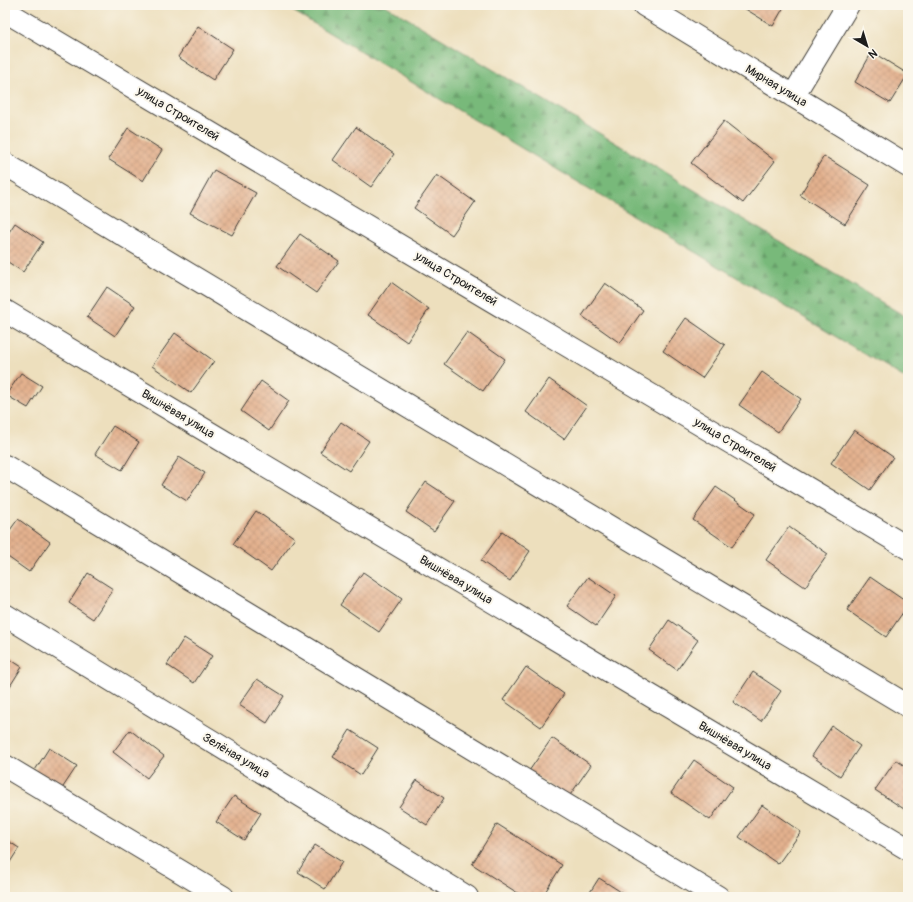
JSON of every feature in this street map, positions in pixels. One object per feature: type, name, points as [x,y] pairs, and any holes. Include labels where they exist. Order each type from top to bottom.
[{"type":"street","name":"Мирная улица","points":[[644,5],[908,166]]},
{"type":"street","points":[[793,96],[848,5]]},
{"type":"street","name":"улица Строителей","points":[[5,11],[908,548]]},
{"type":"street","points":[[5,164],[908,706]]},
{"type":"street","name":"Вишнёвая улица","points":[[5,311],[908,849]]},
{"type":"street","points":[[5,466],[718,897]]},
{"type":"street","name":"Зелёная улица","points":[[5,615],[467,897]]},
{"type":"street","points":[[5,766],[223,897]]},
{"type":"green space","points":[[283,5],[385,5],[908,318],[908,380]]},
{"type":"building","points":[[739,5],[785,5],[773,26]]},
{"type":"building","points":[[198,26],[233,49],[213,80],[178,57]]},
{"type":"building","points":[[872,52],[908,74],[890,103],[855,82]]},
{"type":"building","points":[[724,121],[775,161],[743,203],[691,163]]},
{"type":"building","points":[[356,127],[394,154],[371,187],[333,160]]},
{"type":"building","points":[[128,128],[162,150],[143,181],[108,159]]},
{"type":"building","points":[[824,156],[870,185],[845,224],[800,195]]},
{"type":"building","points":[[214,170],[256,193],[232,235],[190,213]]},
{"type":"building","points":[[437,175],[475,202],[452,235],[414,208]]},
{"type":"building","points":[[15,223],[43,242],[23,272],[5,260],[5,238]]},
{"type":"building","points":[[300,234],[339,261],[316,293],[277,266]]},
{"type":"building","points":[[391,282],[429,309],[407,342],[368,315]]},
{"type":"building","points":[[605,283],[643,310],[620,343],[582,316]]},
{"type":"building","points":[[107,287],[135,306],[115,336],[87,317]]},
{"type":"building","points":[[686,318],[725,345],[702,378],[663,351]]},
{"type":"building","points":[[467,332],[505,359],[483,391],[444,364]]},
{"type":"building","points":[[175,333],[214,361],[191,393],[152,366]]},
{"type":"building","points":[[762,372],[801,399],[778,432],[739,405]]},
{"type":"building","points":[[21,373],[42,386],[28,408],[6,395]]},
{"type":"building","points":[[549,379],[587,406],[564,439],[526,412]]},
{"type":"building","points":[[261,381],[289,401],[269,431],[241,411]]},
{"type":"building","points":[[341,422],[369,441],[349,471],[320,452]]},
{"type":"building","points":[[113,426],[139,442],[122,470],[95,454]]},
{"type":"building","points":[[854,430],[893,457],[870,490],[831,463]]},
{"type":"building","points":[[179,457],[205,473],[187,501],[161,485]]},
{"type":"building","points":[[426,482],[455,501],[434,531],[406,512]]},
{"type":"building","points":[[716,487],[755,514],[732,547],[693,520]]},
{"type":"building","points":[[256,511],[295,538],[271,571],[233,544]]},
{"type":"building","points":[[18,519],[50,542],[29,572],[5,555],[5,537]]},
{"type":"building","points":[[789,527],[828,554],[805,587],[766,560]]},
{"type":"building","points":[[502,532],[530,551],[510,581],[481,561]]},
{"type":"building","points":[[363,572],[402,599],[379,632],[340,605]]},
{"type":"building","points":[[88,573],[113,589],[93,619],[69,603]]},
{"type":"building","points":[[588,577],[616,596],[596,626],[567,606]]},
{"type":"building","points":[[870,577],[908,603],[886,637],[847,610]]},
{"type":"building","points":[[669,620],[698,640],[677,670],[649,650]]},
{"type":"building","points":[[184,638],[212,656],[194,683],[167,665]]},
{"type":"building","points":[[5,656],[22,667],[5,694]]},
{"type":"building","points":[[526,667],[564,694],[541,727],[503,700]]},
{"type":"building","points":[[753,672],[781,691],[761,721],[733,702]]},
{"type":"building","points":[[257,679],[284,696],[267,723],[239,705]]},
{"type":"building","points":[[832,726],[860,746],[840,776],[812,756]]},
{"type":"building","points":[[130,730],[164,756],[147,778],[113,752]]},
{"type":"building","points":[[350,730],[378,748],[361,775],[333,757]]},
{"type":"building","points":[[552,738],[591,765],[568,798],[529,771]]},
{"type":"building","points":[[49,748],[77,766],[59,793],[32,775]]},
{"type":"building","points":[[694,760],[733,787],[710,820],[671,793]]},
{"type":"building","points":[[896,760],[908,768],[908,803],[904,809],[875,790]]},
{"type":"building","points":[[417,780],[444,798],[427,825],[399,807]]},
{"type":"building","points":[[234,796],[261,813],[244,840],[216,822]]},
{"type":"building","points":[[762,805],[801,832],[778,864],[739,837]]},
{"type":"building","points":[[497,824],[562,865],[542,897],[524,897],[472,864]]},
{"type":"building","points":[[5,839],[19,848],[5,870]]},
{"type":"building","points":[[315,845],[342,862],[325,889],[298,872]]},
{"type":"building","points":[[599,878],[629,897],[587,897]]}]
